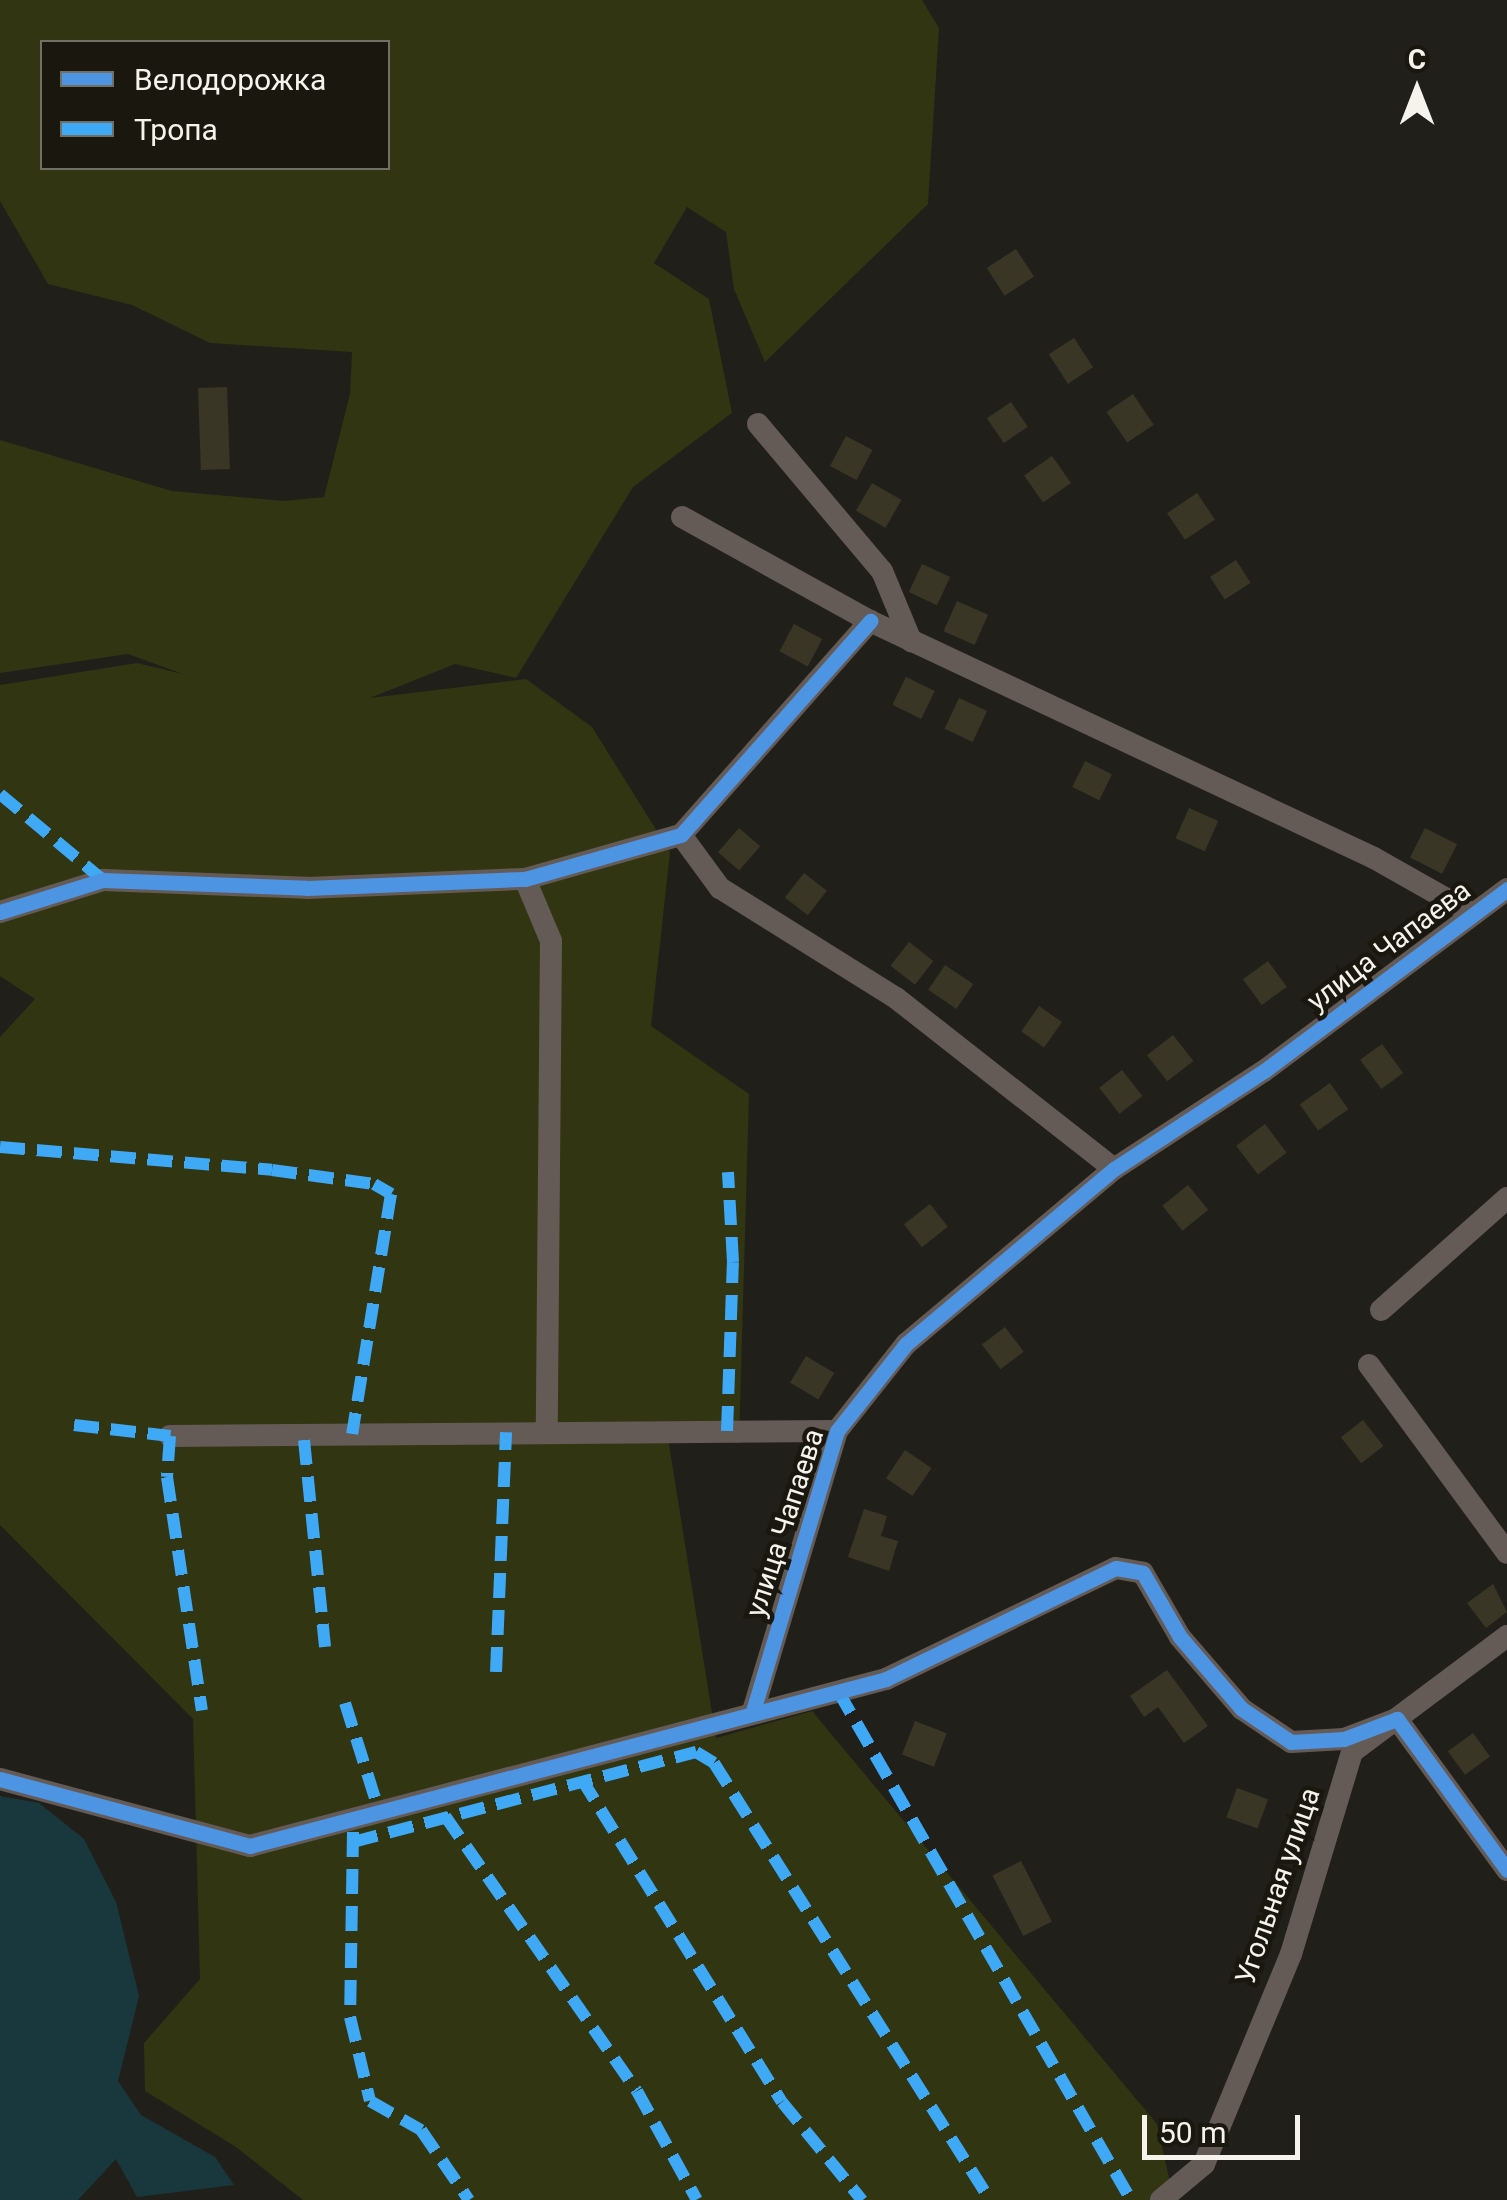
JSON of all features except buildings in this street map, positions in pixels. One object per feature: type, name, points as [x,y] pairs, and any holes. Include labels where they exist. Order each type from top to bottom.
[{"type":"street","points":[[758,424],[882,571],[912,641]]},
{"type":"street","points":[[682,517],[870,621],[1374,858],[1473,914]]},
{"type":"street","points":[[0,912],[103,880],[307,888],[526,880],[681,836],[870,621]]},
{"type":"street","points":[[681,836],[720,888],[896,998],[1114,1169]]},
{"type":"street","points":[[526,880],[551,940],[547,1431]]},
{"type":"street","name":"улица Чапаева","points":[[753,1711],[837,1431],[906,1344],[981,1274],[1114,1169],[1264,1071],[1507,889]]},
{"type":"street","points":[[1382,1310],[1507,1198]]},
{"type":"street","points":[[1369,1365],[1507,1553]]},
{"type":"street","points":[[170,1436],[304,1440],[547,1431],[837,1431]]},
{"type":"street","points":[[0,1779],[250,1846],[886,1679],[1116,1568],[1143,1573],[1180,1637],[1242,1710],[1291,1742],[1344,1739],[1397,1719],[1507,1870]]},
{"type":"street","name":"Угольная улица","points":[[1161,2200],[1204,2164],[1290,1954],[1352,1752],[1507,1636]]},
{"type":"green space","points":[[0,0],[922,0],[939,28],[928,204],[765,362],[734,289],[726,232],[687,207],[654,263],[709,299],[732,413],[633,487],[516,678],[455,664],[370,698],[526,679],[592,727],[670,852],[651,1026],[749,1094],[739,1443],[668,1438],[716,1738],[812,1711],[1157,2124],[1174,2200],[303,2200],[236,2147],[145,2091],[144,2043],[200,1979],[193,1719],[0,1525],[0,1037],[35,999],[0,976],[0,685],[137,663],[183,674],[128,654],[0,673],[0,440],[172,491],[284,501],[324,497],[350,394],[352,352],[210,343],[132,305],[48,284],[0,201]]},
{"type":"water","points":[[0,1796],[39,1803],[84,1839],[116,1902],[139,1996],[118,2081],[141,2115],[215,2157],[234,2185],[137,2197],[116,2159],[78,2200],[0,2200]]},
{"type":"marked path","points":[[0,794],[103,880]]},
{"type":"marked path","points":[[0,1147],[272,1170],[374,1184],[391,1194],[352,1434]]},
{"type":"marked path","points":[[727,1431],[733,1262],[728,1172]]},
{"type":"marked path","points":[[74,1425],[170,1436],[167,1477],[202,1710]]},
{"type":"marked path","points":[[496,1672],[506,1432]]},
{"type":"marked path","points":[[304,1440],[325,1647]]},
{"type":"marked path","points":[[838,1691],[1131,2200]]},
{"type":"marked path","points":[[345,1703],[379,1811]]},
{"type":"marked path","points":[[353,1842],[696,1752],[714,1763],[990,2200]]},
{"type":"marked path","points":[[581,1778],[782,2102],[862,2200]]},
{"type":"marked path","points":[[445,1816],[637,2091],[697,2200]]},
{"type":"marked path","points":[[353,1832],[350,2017],[370,2101],[421,2130],[469,2200]]},
{"type":"cycle path","points":[[0,912],[103,880],[307,888],[525,879],[681,835],[870,621]]},
{"type":"cycle path","points":[[753,1711],[837,1431],[906,1344],[1114,1169],[1264,1071],[1507,889]]},
{"type":"cycle path","points":[[0,1779],[250,1846],[886,1679],[1116,1568],[1143,1573],[1180,1637],[1242,1709],[1291,1742],[1344,1739],[1397,1719],[1507,1870]]}]
